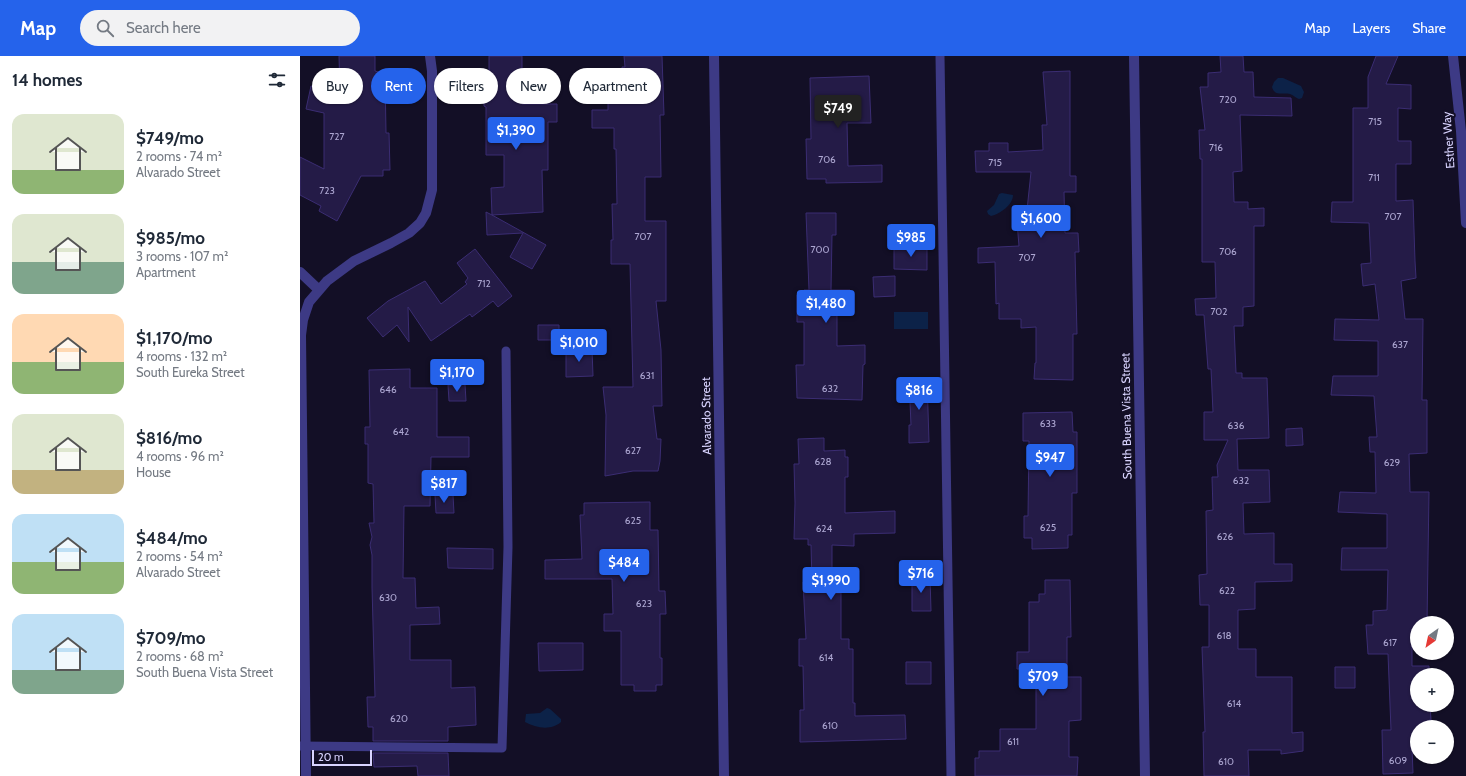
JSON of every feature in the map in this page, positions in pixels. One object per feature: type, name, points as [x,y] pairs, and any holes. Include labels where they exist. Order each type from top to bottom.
[{"type":"street","points":[[306,776],[303,746],[301,335],[303,320],[309,302],[327,281],[354,261],[409,233],[420,224],[426,213],[432,190],[432,71],[430,56]]},
{"type":"street","name":"Alvarado Street","points":[[714,56],[724,776]]},
{"type":"street","name":"South Buena Vista Street","points":[[1134,56],[1145,776]]},
{"type":"street","name":"Esther Way","points":[[1453,56],[1461,131],[1466,222]]},
{"type":"street","points":[[300,272],[319,290]]},
{"type":"lane","points":[[940,56],[951,776]]},
{"type":"lane","points":[[303,746],[502,748],[508,547],[506,351]]},
{"type":"water","points":[[1278,78],[1283,78],[1301,86],[1304,92],[1302,98],[1299,99],[1290,94],[1279,94],[1275,92],[1272,87]]},
{"type":"water","points":[[1002,193],[1013,195],[1011,202],[1002,211],[991,216],[987,211],[994,205],[999,194]]},
{"type":"water","points":[[894,312],[928,312],[928,329],[894,329]]},
{"type":"water","points":[[547,708],[561,719],[561,722],[553,727],[543,728],[525,722],[526,714],[540,713]]},
{"type":"building","points":[[339,56],[375,56],[375,68],[371,68],[371,104],[386,104],[386,133],[389,133],[390,170],[383,170],[383,176],[361,176],[337,221],[319,211],[321,206],[300,195],[300,157],[324,169],[324,113],[306,109],[311,86],[312,104],[363,104],[363,68],[339,68]]},
{"type":"building","points":[[489,56],[522,56],[522,68],[506,68],[506,104],[557,104],[557,122],[548,122],[548,170],[542,170],[543,212],[492,215],[491,188],[504,187],[504,155],[486,155],[486,107],[484,104],[498,104],[498,68],[489,68]]},
{"type":"building","points":[[624,56],[662,56],[664,115],[660,115],[661,177],[645,177],[645,221],[666,221],[666,301],[656,301],[661,350],[662,406],[653,406],[657,439],[661,439],[660,461],[658,471],[633,471],[605,476],[606,415],[603,387],[633,387],[630,264],[611,264],[611,240],[613,240],[612,204],[617,204],[614,128],[592,128],[592,110],[608,110],[608,104],[661,104],[661,68],[622,68],[625,67]]},
{"type":"building","points":[[1220,56],[1243,56],[1244,72],[1253,72],[1254,97],[1291,98],[1292,116],[1240,115],[1242,171],[1233,172],[1234,202],[1248,202],[1248,209],[1264,208],[1264,226],[1254,226],[1254,306],[1243,307],[1243,326],[1234,326],[1236,373],[1242,373],[1242,378],[1267,378],[1269,438],[1237,439],[1238,470],[1269,470],[1270,502],[1243,503],[1244,534],[1274,533],[1274,564],[1292,564],[1292,581],[1255,582],[1255,609],[1238,610],[1238,649],[1256,649],[1256,677],[1292,677],[1292,733],[1303,732],[1303,751],[1281,754],[1281,750],[1248,750],[1249,776],[1204,776],[1203,732],[1205,732],[1202,647],[1209,647],[1209,605],[1200,605],[1199,575],[1207,574],[1206,511],[1213,510],[1212,477],[1218,477],[1217,465],[1228,440],[1204,440],[1204,412],[1213,412],[1211,369],[1208,369],[1204,315],[1196,315],[1195,299],[1216,298],[1215,262],[1202,262],[1202,159],[1200,159],[1199,130],[1205,130],[1200,87],[1208,87],[1208,73],[1221,72]]},
{"type":"building","points":[[1376,56],[1398,56],[1386,84],[1411,85],[1411,109],[1398,108],[1398,141],[1411,141],[1411,164],[1396,164],[1396,201],[1413,200],[1416,278],[1401,281],[1405,319],[1423,319],[1422,400],[1427,400],[1427,453],[1409,454],[1410,492],[1429,492],[1427,616],[1410,616],[1410,660],[1412,660],[1412,666],[1429,666],[1429,668],[1410,668],[1410,712],[1430,712],[1431,720],[1410,720],[1410,764],[1413,764],[1413,773],[1383,774],[1382,730],[1391,730],[1388,654],[1368,654],[1366,625],[1373,625],[1373,611],[1387,610],[1388,570],[1341,570],[1342,548],[1387,548],[1387,514],[1338,512],[1340,492],[1376,493],[1375,452],[1370,452],[1369,437],[1377,437],[1374,396],[1331,395],[1333,376],[1378,376],[1378,341],[1334,340],[1335,319],[1379,320],[1375,284],[1363,286],[1361,264],[1371,263],[1369,223],[1331,222],[1332,202],[1353,202],[1353,108],[1368,108],[1368,77]]},
{"type":"building","points":[[1070,71],[1070,176],[1076,176],[1076,192],[1064,192],[1065,233],[1078,233],[1079,252],[1075,252],[1077,334],[1073,334],[1073,380],[1034,379],[1036,363],[1036,327],[1021,328],[1021,319],[999,319],[999,303],[996,304],[995,262],[978,263],[978,248],[1019,246],[1016,210],[1027,210],[1031,172],[976,172],[975,151],[989,151],[989,143],[1008,143],[1008,152],[1043,150],[1042,125],[1047,125],[1043,72]]},
{"type":"building","points":[[869,76],[871,123],[847,123],[848,166],[882,165],[882,182],[826,183],[826,179],[807,179],[806,139],[811,139],[810,78]]},
{"type":"building","points":[[486,212],[546,245],[532,269],[510,257],[523,233],[487,235]]},
{"type":"building","points":[[806,213],[836,213],[836,235],[832,235],[831,290],[850,290],[850,308],[837,308],[837,346],[865,345],[862,400],[797,398],[796,365],[804,365],[804,322],[797,322],[797,295],[804,295],[804,290],[809,290]]},
{"type":"building","points":[[894,246],[927,246],[927,270],[894,269]]},
{"type":"building","points":[[475,249],[512,296],[498,307],[493,301],[472,317],[470,314],[431,341],[408,307],[409,342],[397,325],[383,337],[367,318],[388,301],[425,281],[441,304],[467,284],[465,282],[468,278],[457,263]]},
{"type":"building","points":[[895,276],[895,296],[874,297],[873,277]]},
{"type":"building","points":[[538,325],[559,325],[559,340],[538,340]]},
{"type":"building","points":[[566,349],[592,349],[593,376],[566,377]]},
{"type":"building","points":[[410,369],[410,388],[437,388],[437,437],[469,437],[469,457],[431,457],[430,506],[404,506],[403,578],[415,578],[416,608],[439,607],[440,624],[410,625],[410,660],[451,660],[451,688],[475,687],[476,725],[448,727],[448,741],[373,741],[373,727],[368,727],[367,697],[375,697],[372,555],[370,545],[372,537],[369,523],[374,523],[373,484],[368,483],[368,444],[365,444],[365,427],[370,427],[369,370]]},
{"type":"building","points":[[909,379],[927,379],[929,442],[909,443],[909,425],[911,425]]},
{"type":"building","points":[[465,384],[466,401],[449,401],[448,385]]},
{"type":"building","points":[[1072,412],[1073,432],[1077,432],[1077,493],[1072,493],[1072,535],[1068,535],[1068,548],[1032,549],[1032,538],[1024,538],[1024,516],[1028,516],[1029,441],[1023,441],[1023,413]]},
{"type":"building","points":[[1302,428],[1303,445],[1286,446],[1286,429]]},
{"type":"building","points":[[824,438],[824,451],[845,450],[845,457],[848,457],[848,477],[845,477],[845,513],[895,511],[895,533],[854,534],[854,546],[832,545],[832,593],[841,593],[841,639],[849,639],[849,649],[853,649],[853,703],[855,703],[855,716],[905,715],[906,739],[800,742],[800,710],[804,710],[803,666],[799,666],[799,639],[806,639],[803,582],[812,582],[811,545],[808,545],[808,539],[794,539],[794,464],[799,464],[798,439]]},
{"type":"building","points":[[435,495],[453,495],[454,513],[436,513]]},
{"type":"building","points":[[650,502],[650,530],[658,530],[659,591],[665,591],[666,614],[660,614],[660,658],[662,658],[662,685],[656,685],[656,691],[634,691],[634,685],[621,685],[621,631],[604,631],[604,614],[613,614],[612,579],[545,579],[545,560],[582,559],[580,515],[584,515],[584,503]]},
{"type":"building","points":[[447,548],[493,549],[493,569],[448,568]]},
{"type":"building","points":[[912,577],[930,577],[931,611],[912,611]]},
{"type":"building","points":[[1045,580],[1070,580],[1071,637],[1067,637],[1067,677],[1081,677],[1081,720],[1069,721],[1069,757],[1078,757],[1077,776],[975,776],[975,758],[979,758],[979,751],[1000,751],[1000,729],[1036,729],[1036,669],[1017,669],[1017,652],[1029,652],[1029,602],[1039,602],[1039,594],[1045,594]]},
{"type":"building","points":[[538,643],[583,643],[583,670],[539,671]]},
{"type":"building","points":[[906,662],[931,662],[931,684],[906,684]]},
{"type":"building","points":[[1335,667],[1355,667],[1355,688],[1335,688]]},
{"type":"building","points":[[373,753],[448,753],[449,776],[418,776],[417,766],[374,767]]}]
